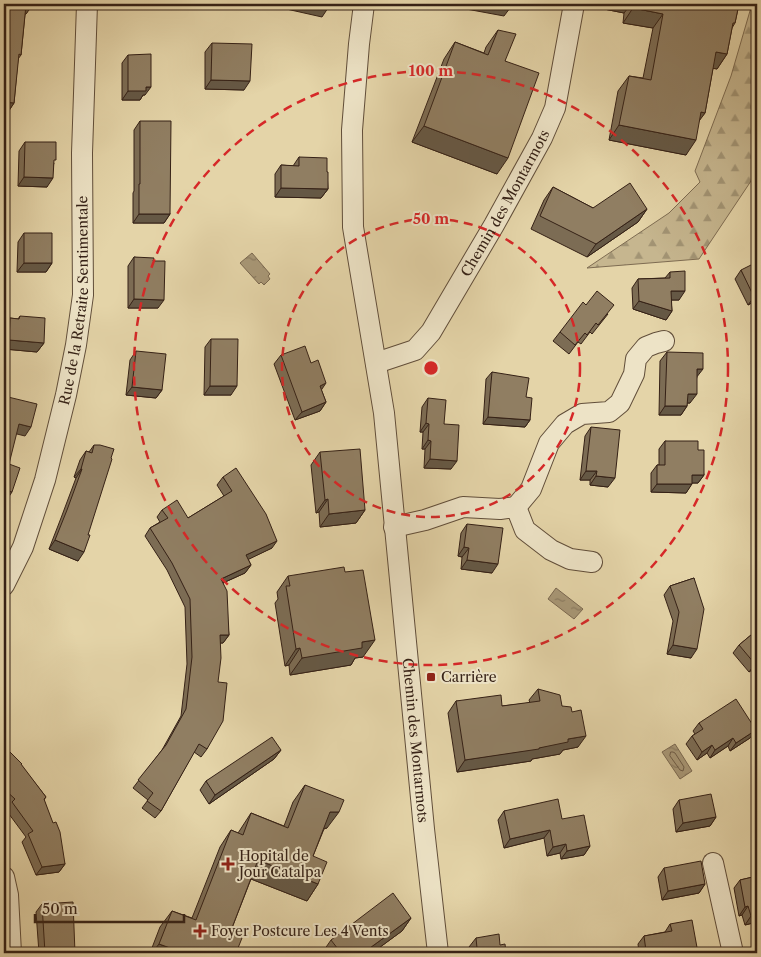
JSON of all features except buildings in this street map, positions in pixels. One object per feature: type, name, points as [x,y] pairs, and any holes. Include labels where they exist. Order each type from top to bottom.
[{"type":"street","name":"Rue de la Retraite Sentimentale","points":[[4,585],[23,547],[46,480],[76,345],[83,295],[82,153],[88,4]]},
{"type":"street","name":"Chemin des Montarmots","points":[[364,4],[352,130],[353,227],[384,413],[424,829],[438,953]]},
{"type":"street","name":"Chemin des Montarmots","points":[[376,363],[415,350],[431,332],[528,164],[555,108],[574,4]]},
{"type":"street","points":[[394,528],[463,507],[500,509],[516,507],[531,489],[549,443],[565,424],[582,414],[609,412],[620,403],[634,374],[636,359],[646,347],[664,341]]},
{"type":"street","points":[[516,507],[525,530],[551,550],[570,559],[592,562]]},
{"type":"street","points":[[713,863],[733,953]]},
{"type":"street","points":[[4,876],[8,895],[12,953]]},
{"type":"green space","points":[[752,4],[757,4],[757,172],[699,259],[587,268],[669,213],[700,182],[695,171],[731,76]]},
{"type":"water","points":[[252,253],[270,274],[268,276],[270,279],[264,285],[261,282],[259,284],[240,263]]},
{"type":"water","points":[[556,588],[583,609],[574,619],[548,599]]},
{"type":"water","points":[[675,744],[692,771],[680,779],[662,752]]},
{"type":"place","name":"Carrière","points":[[431,677]]},
{"type":"place","name":"Hopital de Jour Catalpa","points":[[228,864]]},
{"type":"place","name":"Foyer Postcure Les 4 Vents","points":[[200,931]]}]
